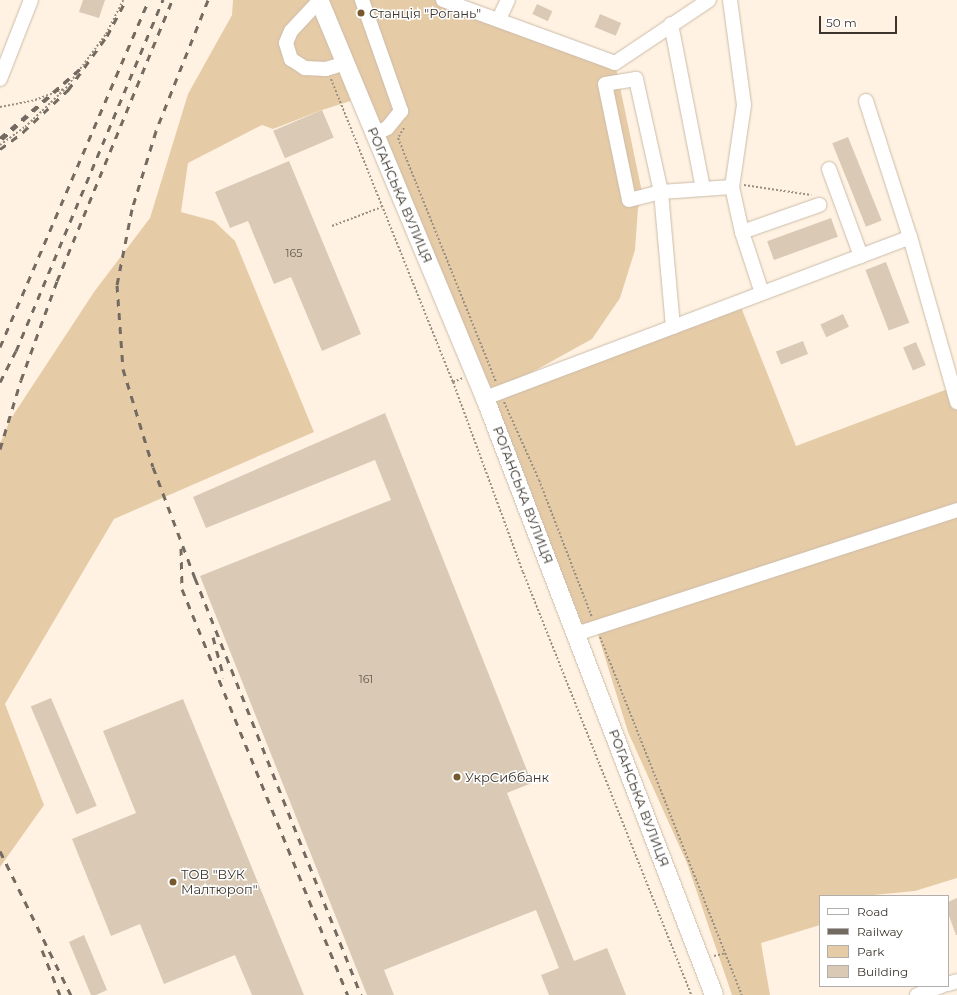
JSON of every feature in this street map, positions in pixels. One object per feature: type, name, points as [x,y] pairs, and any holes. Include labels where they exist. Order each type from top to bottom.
[{"type":"main road","name":"РОГАНСЬКА ВУЛИЦЯ","points":[[320,1],[375,134],[492,395],[576,634],[714,995]]},
{"type":"street","points":[[0,79],[32,0]]},
{"type":"street","points":[[362,0],[401,111],[387,128],[375,134]]},
{"type":"street","points":[[443,0],[499,19],[615,63],[671,24],[709,0]]},
{"type":"street","points":[[499,19],[508,0]]},
{"type":"street","points":[[730,0],[744,105],[732,185],[742,232],[762,293]]},
{"type":"street","points":[[320,1],[304,15],[291,31],[286,43],[291,59],[305,68],[326,69],[346,63]]},
{"type":"street","points":[[671,24],[703,189]]},
{"type":"street","points":[[673,327],[661,192],[636,79],[605,84],[629,200],[661,192],[732,185]]},
{"type":"street","points":[[866,101],[910,237],[957,402]]},
{"type":"street","points":[[829,169],[861,256]]},
{"type":"street","points":[[742,232],[818,200]]},
{"type":"street","points":[[492,395],[910,237]]},
{"type":"street","points":[[576,634],[957,510]]},
{"type":"street","points":[[918,995],[939,987]]},
{"type":"path","points":[[0,145],[25,128],[66,88],[106,34],[122,0]]},
{"type":"path","points":[[326,69],[453,382],[523,572],[692,995]]},
{"type":"path","points":[[0,107],[34,100],[66,88]]},
{"type":"path","points":[[406,124],[398,138],[492,395],[539,480],[596,628],[742,995]]},
{"type":"path","points":[[732,185],[818,200]]},
{"type":"path","points":[[332,226],[382,207]]},
{"type":"green space","points":[[233,0],[443,0],[615,63],[643,197],[638,208],[635,250],[620,298],[592,339],[489,396],[739,302],[796,446],[953,387],[957,402],[957,878],[915,891],[873,895],[819,895],[819,925],[761,943],[770,995],[732,995],[687,863],[628,732],[596,628],[576,634],[360,98],[322,110],[273,129],[262,125],[188,163],[181,212],[214,221],[235,241],[314,432],[114,519],[5,704],[44,805],[0,867],[0,444],[10,420],[94,292],[150,218],[188,94],[232,15]]},
{"type":"building","points":[[83,0],[105,0],[99,18],[79,12]]},
{"type":"building","points":[[537,4],[552,11],[548,21],[532,14]]},
{"type":"building","points":[[600,14],[621,23],[616,36],[595,27]]},
{"type":"building","points":[[322,110],[334,138],[285,158],[273,131]]},
{"type":"building","points":[[848,137],[882,220],[866,227],[832,143]]},
{"type":"building","points":[[289,161],[361,334],[322,351],[291,277],[274,284],[248,221],[230,228],[215,192]]},
{"type":"building","points":[[831,218],[838,237],[774,260],[767,241]]},
{"type":"building","points":[[886,262],[909,323],[889,331],[865,270]]},
{"type":"building","points":[[843,314],[849,327],[826,337],[820,325]]},
{"type":"building","points":[[803,341],[808,354],[781,364],[776,351]]},
{"type":"building","points":[[916,342],[926,365],[913,370],[903,347]]},
{"type":"building","points":[[385,413],[532,783],[507,793],[574,961],[607,948],[626,995],[549,995],[541,975],[559,968],[536,910],[384,970],[394,995],[367,995],[200,576],[391,500],[375,460],[206,528],[193,497]]},
{"type":"building","points":[[51,698],[97,806],[76,814],[31,707]]},
{"type":"building","name":"ТОВ \"ВУК Малтюроп\"","points":[[183,699],[304,995],[252,995],[235,955],[164,984],[140,924],[111,936],[72,839],[136,813],[103,731]]},
{"type":"building","points":[[957,898],[957,935],[949,916],[949,902]]},
{"type":"building","points":[[84,935],[107,990],[96,995],[91,995],[69,942]]},
{"type":"railway","points":[[0,149],[23,132],[68,90],[107,36],[126,0]]},
{"type":"railway","points":[[0,347],[149,0]]},
{"type":"railway","points":[[0,382],[16,351],[163,0]]},
{"type":"railway","points":[[0,449],[21,380],[57,281],[172,0]]},
{"type":"railway","points":[[208,0],[156,131],[132,209],[117,285],[123,369],[153,467],[195,578],[361,995]]},
{"type":"railway","points":[[0,138],[80,69],[0,141]]},
{"type":"railway","points":[[181,548],[182,589],[348,995]]},
{"type":"railway","points":[[213,637],[224,678]]},
{"type":"railway","points":[[0,851],[71,995]]},
{"type":"railway","points":[[42,950],[60,995]]},
{"type":"place","name":"Станція \"Рогань\"","points":[[361,13]]},
{"type":"place","name":"УкрСиббанк","points":[[457,777]]},
{"type":"place","name":"ТОВ \"ВУК Малтюроп\"","points":[[173,882]]}]
